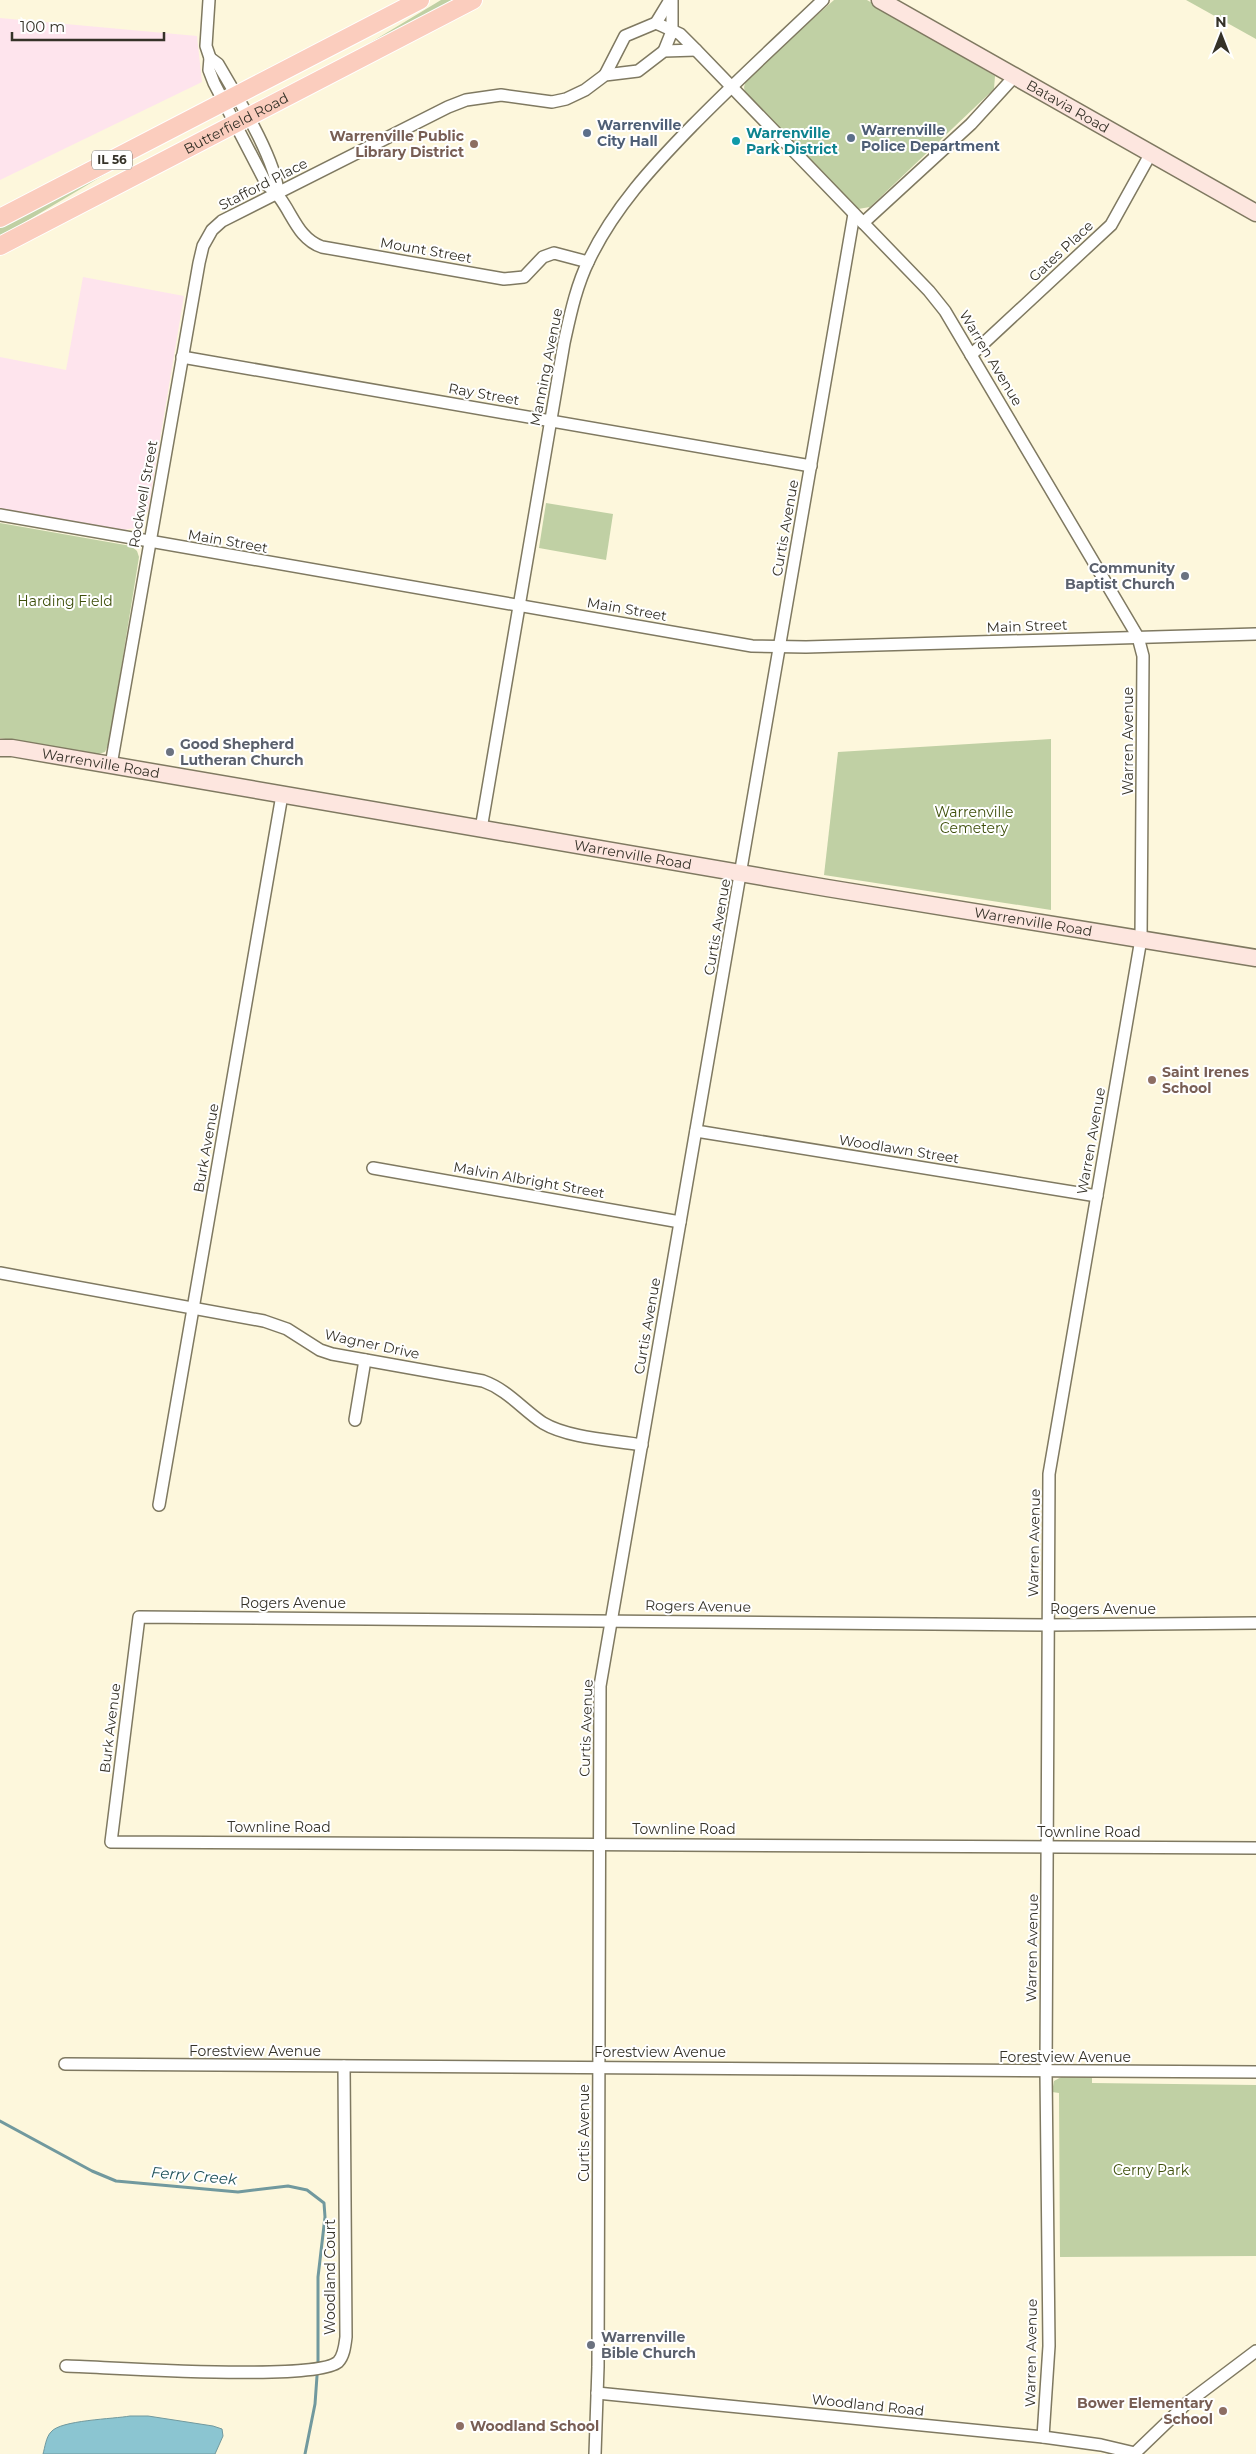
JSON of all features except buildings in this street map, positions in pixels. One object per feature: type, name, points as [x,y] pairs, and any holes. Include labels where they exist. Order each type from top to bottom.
[{"type":"main road","name":"Butterfield Road","points":[[0,218],[420,0]]},
{"type":"main road","name":"Butterfield Road","points":[[0,246],[473,0]]},
{"type":"main road","name":"Batavia Road","points":[[880,0],[1256,213]]},
{"type":"main road","name":"Warrenville Road","points":[[4,746],[741,874],[1256,958]]},
{"type":"street","points":[[209,0],[206,46],[210,58],[208,70],[230,98],[277,179],[278,193]]},
{"type":"street","points":[[605,75],[624,36],[656,23],[671,0]]},
{"type":"street","points":[[671,0],[672,31],[664,51],[696,50]]},
{"type":"street","name":"Manning Avenue","points":[[481,829],[568,322],[588,262],[608,225],[633,190],[731,86],[823,0]]},
{"type":"street","name":"Warren Avenue","points":[[656,23],[680,34],[929,291],[945,312],[971,355],[1138,638],[1143,656],[1142,939],[1049,1474],[1046,2072],[1049,2346],[1043,2437]]},
{"type":"street","points":[[616,49],[621,65],[632,71]]},
{"type":"street","name":"Stafford Place","points":[[212,230],[222,221],[448,107],[466,100],[501,95],[552,102],[566,99],[585,90],[605,75],[638,71],[664,51]]},
{"type":"street","points":[[863,223],[971,124],[1015,76]]},
{"type":"street","name":"Gates Place","points":[[971,355],[1111,225],[1151,153]]},
{"type":"street","name":"Mount Street","points":[[278,193],[302,235],[310,243],[322,247],[504,279],[524,277],[543,257],[554,253],[588,262]]},
{"type":"street","name":"Curtis Avenue","points":[[595,2454],[600,2067],[600,1686],[854,214]]},
{"type":"street","name":"Rockwell Street","points":[[111,765],[199,263],[203,246],[212,230]]},
{"type":"street","name":"Ray Street","points":[[182,357],[811,466]]},
{"type":"street","name":"Main Street","points":[[0,515],[752,646],[1256,634]]},
{"type":"street","name":"Burk Avenue","points":[[159,1506],[282,795]]},
{"type":"street","name":"Woodlawn Street","points":[[696,1131],[1097,1196]]},
{"type":"street","name":"Malvin Albright Street","points":[[373,1168],[680,1222]]},
{"type":"street","name":"Wagner Drive","points":[[0,1273],[275,1324],[320,1350],[483,1381],[502,1389],[537,1418],[557,1430],[642,1445]]},
{"type":"street","points":[[355,1420],[365,1360]]},
{"type":"street","name":"Burk Avenue","points":[[112,1842],[139,1618]]},
{"type":"street","name":"Rogers Avenue","points":[[139,1618],[611,1620],[1048,1625],[1256,1624]]},
{"type":"street","name":"Townline Road","points":[[112,1842],[1256,1848]]},
{"type":"street","name":"Forestview Avenue","points":[[64,2064],[1256,2072]]},
{"type":"street","name":"Woodland Court","points":[[66,2366],[254,2373],[325,2369],[341,2358],[346,2337],[344,2066]]},
{"type":"street","points":[[1134,2454],[1187,2404],[1256,2351]]},
{"type":"street","name":"Woodland Road","points":[[597,2393],[1043,2437],[1101,2445],[1134,2454]]},
{"type":"shaded area","points":[[0,18],[197,36],[202,82],[0,180]]},
{"type":"shaded area","points":[[83,277],[184,296],[148,511],[141,523],[134,528],[124,530],[0,509],[0,357],[66,370]]},
{"type":"green space","points":[[441,0],[457,0],[272,98],[270,95],[363,47]]},
{"type":"green space","points":[[834,0],[867,0],[995,76],[994,89],[870,207],[858,209],[852,206],[745,93],[744,87],[747,77]]},
{"type":"green space","points":[[1186,0],[1256,0],[1256,39]]},
{"type":"green space","points":[[199,124],[104,175],[0,237],[0,225]]},
{"type":"green space","points":[[546,503],[613,514],[606,560],[539,548]]},
{"type":"green space","name":"Harding Field","points":[[0,523],[131,546],[137,551],[139,557],[109,743],[105,752],[95,755],[0,738]]},
{"type":"green space","name":"Warrenville Cemetery","points":[[1051,739],[1051,910],[824,875],[838,752]]},
{"type":"green space","name":"Cerny Park","points":[[1063,2076],[1092,2076],[1092,2083],[1256,2085],[1256,2256],[1060,2257],[1059,2093],[1052,2092],[1054,2081]]},
{"type":"water","points":[[148,2416],[213,2426],[222,2429],[223,2436],[215,2454],[43,2454],[48,2437],[56,2428],[76,2422]]},
{"type":"waterway","name":"Ferry Creek","points":[[0,2121],[92,2171],[116,2181],[238,2192],[288,2186],[307,2190],[324,2203],[325,2217],[318,2277],[318,2362],[315,2404],[305,2454]]},
{"type":"place","name":"Warrenville City Hall","points":[[587,133]]},
{"type":"place","name":"Warrenville Police Department","points":[[851,138]]},
{"type":"place","name":"Warrenville Park District","points":[[736,141]]},
{"type":"place","name":"Warrenville Public Library District","points":[[474,144]]},
{"type":"place","name":"Community Baptist Church","points":[[1185,576]]},
{"type":"place","name":"Good Shepherd Lutheran Church","points":[[170,752]]},
{"type":"place","name":"Saint Irenes School","points":[[1152,1080]]},
{"type":"place","name":"Warrenville Bible Church","points":[[591,2345]]},
{"type":"place","name":"Bower Elementary School","points":[[1223,2411]]},
{"type":"place","name":"Woodland School","points":[[460,2426]]}]
